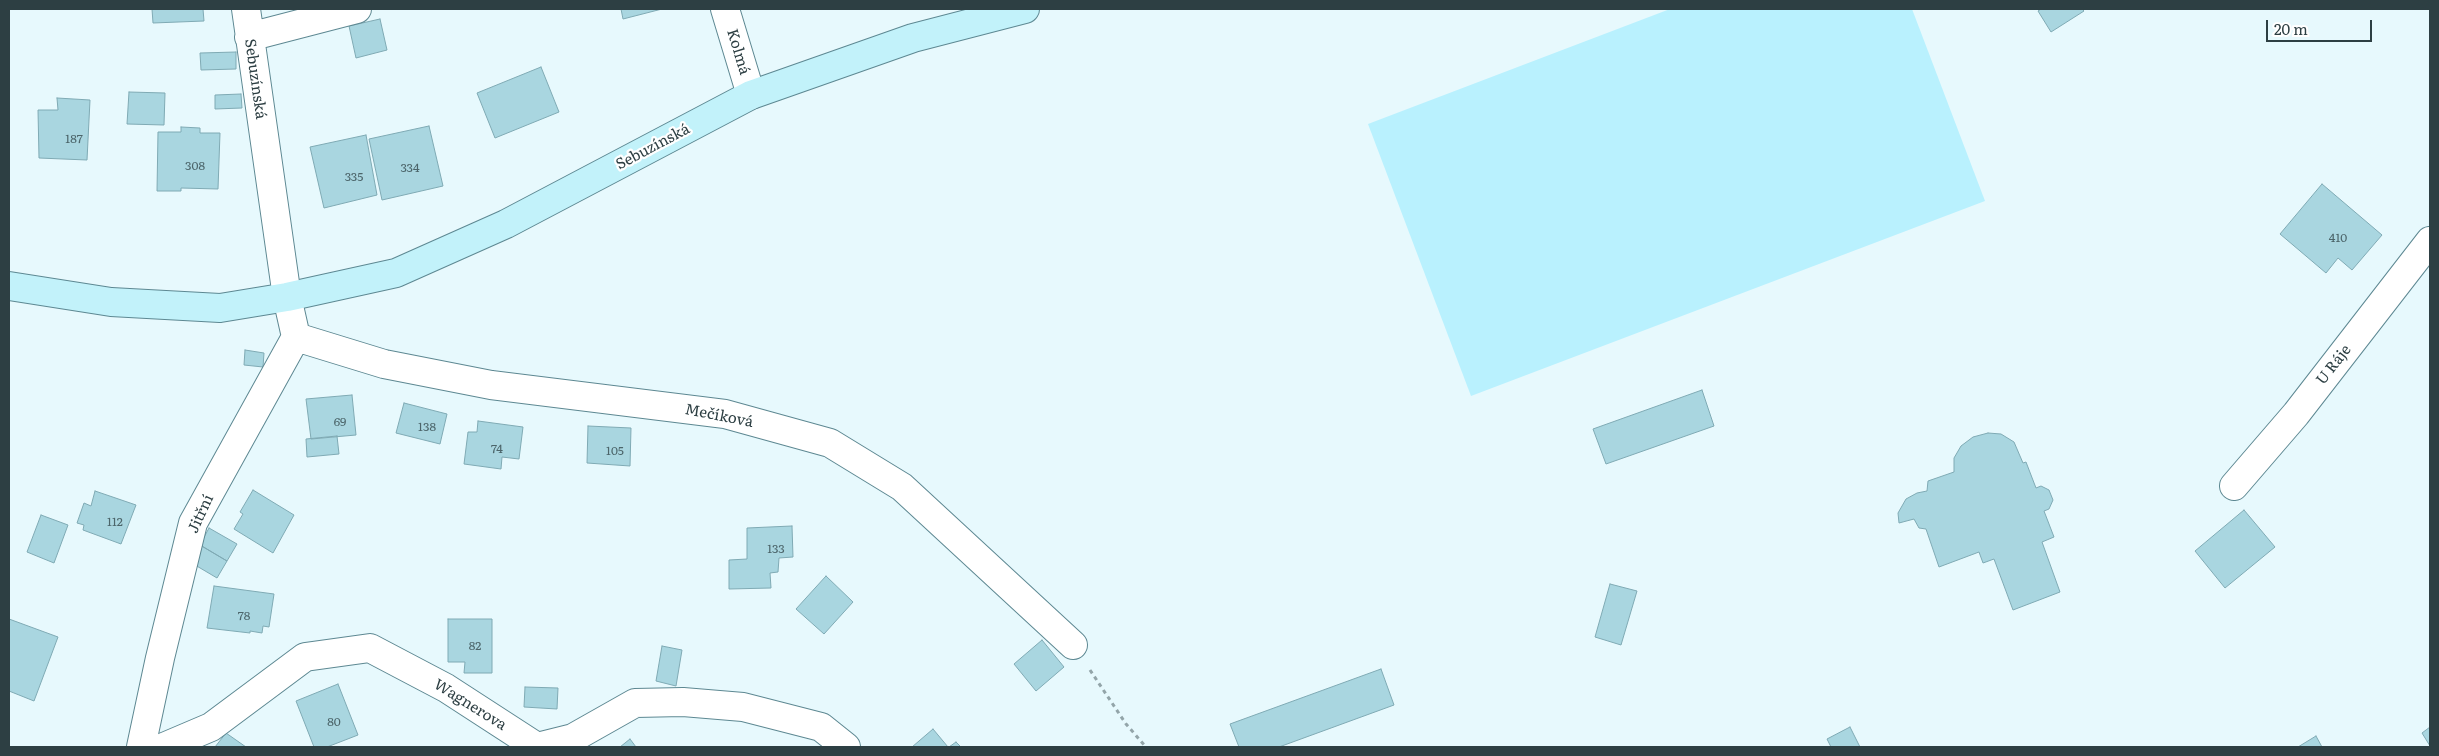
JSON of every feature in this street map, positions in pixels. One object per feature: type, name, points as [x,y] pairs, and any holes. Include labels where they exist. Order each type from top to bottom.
[{"type":"main road","name":"Sebuzínská","points":[[9,286],[111,302],[220,308],[287,297],[396,273],[506,224],[751,95],[913,38],[1025,9]]},
{"type":"street","name":"Sebuzínská","points":[[246,9],[287,297]]},
{"type":"street","points":[[249,37],[356,9]]},
{"type":"street","name":"Kolmá","points":[[725,9],[751,95]]},
{"type":"street","name":"U Ráje","points":[[2234,486],[2296,414],[2430,241]]},
{"type":"street","points":[[287,297],[296,337]]},
{"type":"street","name":"Mečíková","points":[[296,337],[384,364],[491,385],[725,414],[830,443],[902,487],[1073,645]]},
{"type":"street","name":"Jitřní","points":[[141,747],[160,658],[194,523],[296,337]]},
{"type":"street","name":"Wagnerova","points":[[164,747],[211,727],[305,657],[370,648],[446,688],[537,747],[573,738],[635,703],[683,702],[744,707],[821,727],[846,747]]},
{"type":"path","points":[[1073,645],[1126,724],[1146,747]]},
{"type":"shaded area","points":[[1670,9],[1912,9],[1985,201],[1471,396],[1368,124]]},
{"type":"building","points":[[152,9],[203,9],[204,21],[153,23]]},
{"type":"building","points":[[621,9],[662,9],[623,19]]},
{"type":"building","points":[[2041,9],[2082,9],[2084,11],[2051,32],[2038,11]]},
{"type":"building","points":[[380,19],[387,50],[356,58],[349,26]]},
{"type":"building","points":[[236,52],[236,69],[201,70],[200,53]]},
{"type":"building","points":[[541,67],[559,112],[495,138],[477,93]]},
{"type":"building","points":[[129,92],[165,93],[164,125],[127,124]]},
{"type":"building","points":[[241,94],[242,108],[215,109],[215,95]]},
{"type":"building","points":[[57,98],[90,100],[87,160],[39,158],[38,110],[58,110]]},
{"type":"building","points":[[429,126],[443,186],[382,200],[369,139]]},
{"type":"building","points":[[181,127],[200,128],[200,133],[220,133],[218,189],[181,188],[181,191],[157,191],[158,132],[181,132]]},
{"type":"building","points":[[366,135],[377,195],[324,208],[310,147]]},
{"type":"building","points":[[2322,184],[2382,235],[2352,270],[2338,258],[2326,273],[2280,234]]},
{"type":"building","points":[[245,350],[264,353],[263,367],[244,365]]},
{"type":"building","points":[[1702,390],[1714,426],[1606,464],[1593,429]]},
{"type":"building","points":[[352,395],[356,435],[311,439],[306,399]]},
{"type":"building","points":[[404,403],[447,414],[440,444],[396,433]]},
{"type":"building","points":[[478,421],[523,427],[519,459],[502,457],[501,469],[464,464],[468,432],[477,432]]},
{"type":"building","points":[[588,426],[631,428],[630,466],[587,463]]},
{"type":"building","points":[[1988,433],[2001,434],[2014,442],[2023,463],[2026,462],[2036,488],[2041,486],[2049,490],[2053,500],[2049,509],[2044,511],[2054,537],[2042,542],[2060,592],[2013,610],[1994,559],[1983,563],[1979,552],[1939,567],[1926,529],[1919,528],[1914,519],[1899,523],[1898,513],[1906,499],[1917,493],[1927,491],[1928,481],[1954,472],[1954,458],[1961,446],[1973,437]]},
{"type":"building","points":[[337,436],[339,454],[307,457],[306,439]]},
{"type":"building","points":[[253,490],[294,515],[273,553],[234,529],[243,514],[240,512]]},
{"type":"building","points":[[95,491],[136,505],[121,544],[83,530],[84,525],[77,523],[84,503],[91,506]]},
{"type":"building","points":[[2244,510],[2275,547],[2225,588],[2195,551]]},
{"type":"building","points":[[41,515],[68,525],[54,563],[27,552]]},
{"type":"building","points":[[792,526],[793,557],[779,558],[778,572],[770,573],[771,588],[729,589],[729,560],[747,559],[747,528]]},
{"type":"building","points":[[209,528],[237,544],[227,561],[200,545]]},
{"type":"building","points":[[200,545],[227,561],[217,578],[190,562]]},
{"type":"building","points":[[826,576],[853,602],[824,634],[796,609]]},
{"type":"building","points":[[1610,584],[1637,591],[1621,645],[1595,637]]},
{"type":"building","points":[[214,586],[274,594],[269,627],[263,626],[262,633],[207,628]]},
{"type":"building","points":[[9,619],[58,637],[34,701],[9,691]]},
{"type":"building","points":[[448,619],[492,619],[492,673],[464,673],[465,662],[448,662]]},
{"type":"building","points":[[1042,640],[1064,667],[1036,691],[1014,664]]},
{"type":"building","points":[[662,646],[682,650],[676,686],[656,681]]},
{"type":"building","points":[[1381,669],[1394,705],[1279,747],[1239,747],[1230,724]]},
{"type":"building","points":[[338,684],[358,735],[327,747],[314,747],[296,701]]},
{"type":"building","points":[[525,687],[558,688],[557,709],[524,707]]},
{"type":"building","points":[[1850,727],[1860,747],[1831,747],[1827,739]]},
{"type":"building","points":[[2430,727],[2430,746],[2422,733]]},
{"type":"building","points":[[933,729],[948,747],[912,747]]},
{"type":"building","points":[[226,733],[246,747],[215,747]]},
{"type":"building","points":[[2316,736],[2322,747],[2298,747]]},
{"type":"building","points":[[630,739],[636,747],[620,747]]},
{"type":"building","points":[[956,742],[961,747],[949,747]]}]
